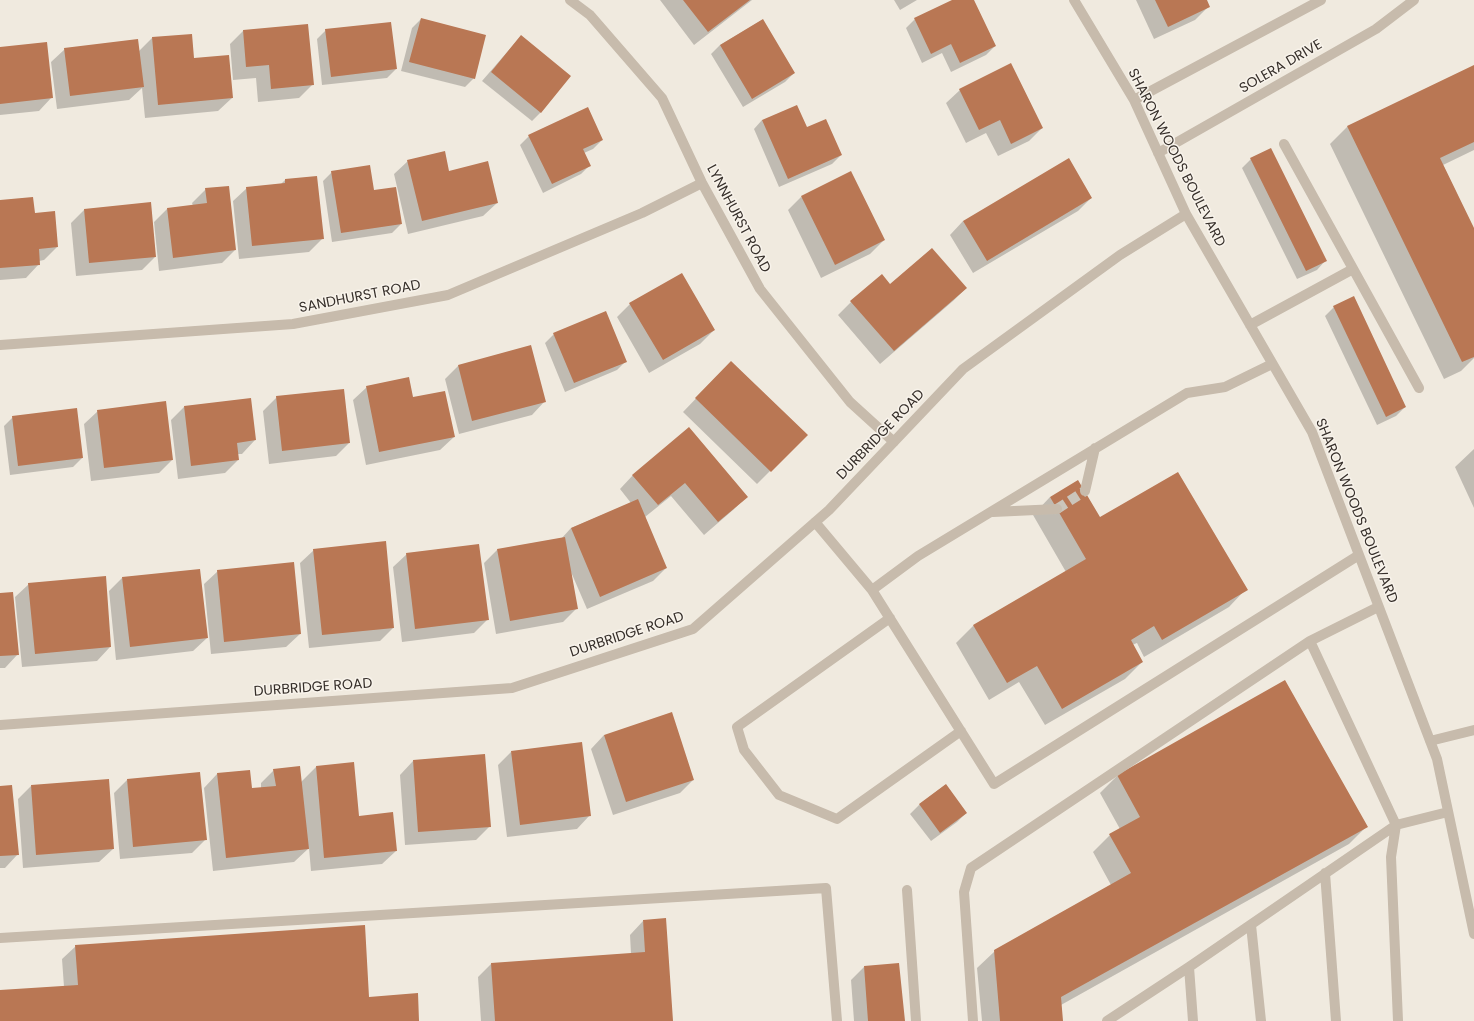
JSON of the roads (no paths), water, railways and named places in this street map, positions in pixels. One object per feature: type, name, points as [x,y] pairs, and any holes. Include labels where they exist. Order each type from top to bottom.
[{"type":"street","name":"LYNNHURST ROAD","points":[[570,0],[590,14],[662,98],[702,183],[760,289],[850,402],[894,442]]},
{"type":"street","name":"SHARON WOODS BOULEVARD","points":[[1074,0],[1134,100],[1186,214],[1312,432],[1437,759],[1448,812],[1470,891],[1474,934]]},
{"type":"street","points":[[1134,100],[1321,0]]},
{"type":"street","name":"SOLERA DRIVE","points":[[1158,153],[1376,29],[1414,0]]},
{"type":"street","points":[[1284,144],[1419,388]]},
{"type":"street","name":"SANDHURST ROAD","points":[[0,345],[293,324],[448,295],[642,213],[702,183]]},
{"type":"street","name":"DURBRIDGE ROAD","points":[[0,725],[512,688],[693,629],[829,510],[963,369],[1120,255],[1186,214]]},
{"type":"street","points":[[1250,324],[1353,269]]},
{"type":"street","points":[[872,590],[918,556],[1186,393],[1225,387],[1272,364]]},
{"type":"street","points":[[1085,491],[1095,448]]},
{"type":"street","points":[[991,512],[1057,509]]},
{"type":"street","points":[[814,522],[872,590],[994,784],[1359,555]]},
{"type":"street","points":[[973,1021],[964,892],[971,868],[1310,641],[1378,607]]},
{"type":"street","points":[[890,618],[737,726],[744,750],[779,795],[837,818],[961,731]]},
{"type":"street","points":[[1310,641],[1396,825],[1391,857],[1398,1021]]},
{"type":"street","points":[[1430,741],[1474,730]]},
{"type":"street","points":[[1107,1021],[1251,925],[1396,825],[1448,812]]},
{"type":"street","points":[[1325,873],[1336,1021]]},
{"type":"street","points":[[0,938],[826,888],[837,1021]]},
{"type":"street","points":[[907,890],[916,1021]]},
{"type":"street","points":[[1251,925],[1261,1021]]},
{"type":"street","points":[[1189,967],[1192,1021]]},
{"type":"tunnel","points":[[1057,509],[1085,491]]}]
